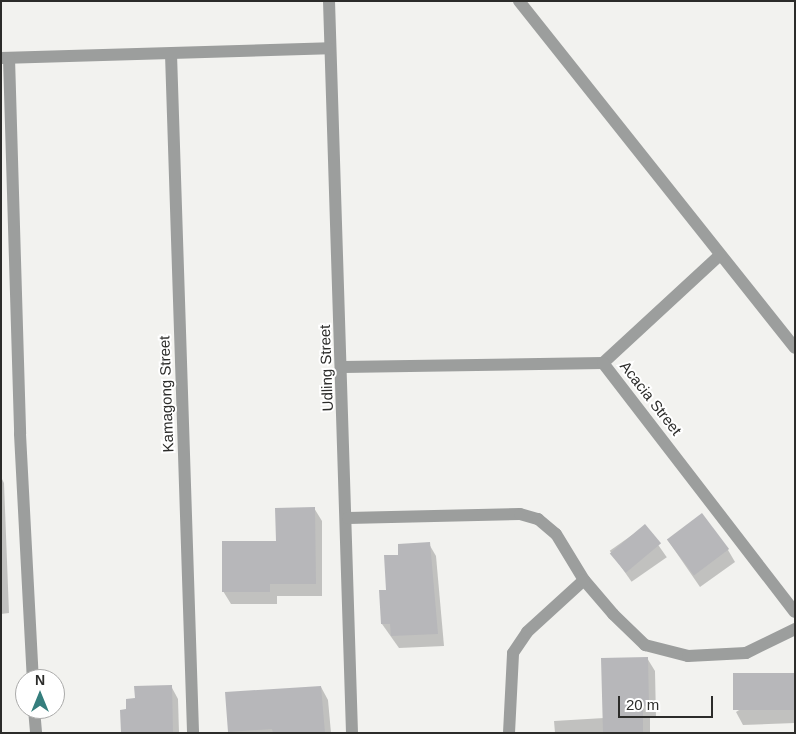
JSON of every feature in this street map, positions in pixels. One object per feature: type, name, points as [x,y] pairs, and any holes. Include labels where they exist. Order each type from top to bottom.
[{"type":"street","name":"Udling Street","points":[[329,1],[329,48],[348,518],[352,733]]},
{"type":"street","points":[[519,1],[795,348]]},
{"type":"street","points":[[32,669],[5,58],[329,48]]},
{"type":"street","name":"Kamagong Street","points":[[171,54],[193,733]]},
{"type":"street","points":[[603,363],[720,255]]},
{"type":"street","name":"Acacia Street","points":[[343,367],[603,363],[795,612]]},
{"type":"street","points":[[348,518],[520,514],[538,519],[556,534],[584,580],[613,614],[645,645],[688,656],[746,653],[795,629]]},
{"type":"street","points":[[509,733],[513,653],[527,632],[584,580]]},
{"type":"street","points":[[35,719],[36,733]]},
{"type":"building","points":[[315,507],[316,584],[270,584],[270,592],[222,592],[222,541],[276,541],[275,508]]},
{"type":"building","points":[[702,513],[729,549],[694,575],[667,539]]},
{"type":"building","points":[[645,524],[661,543],[626,573],[610,554]]},
{"type":"building","points":[[430,542],[438,634],[391,636],[390,624],[381,624],[379,590],[386,590],[384,555],[398,555],[398,544]]},
{"type":"building","points":[[648,657],[649,706],[643,706],[643,733],[603,733],[601,658]]},
{"type":"building","points":[[733,673],[795,673],[795,710],[733,710]]},
{"type":"building","points":[[172,685],[173,733],[121,733],[120,710],[126,709],[126,699],[135,698],[134,686]]},
{"type":"building","points":[[321,686],[325,733],[273,733],[272,729],[228,732],[225,692]]}]
